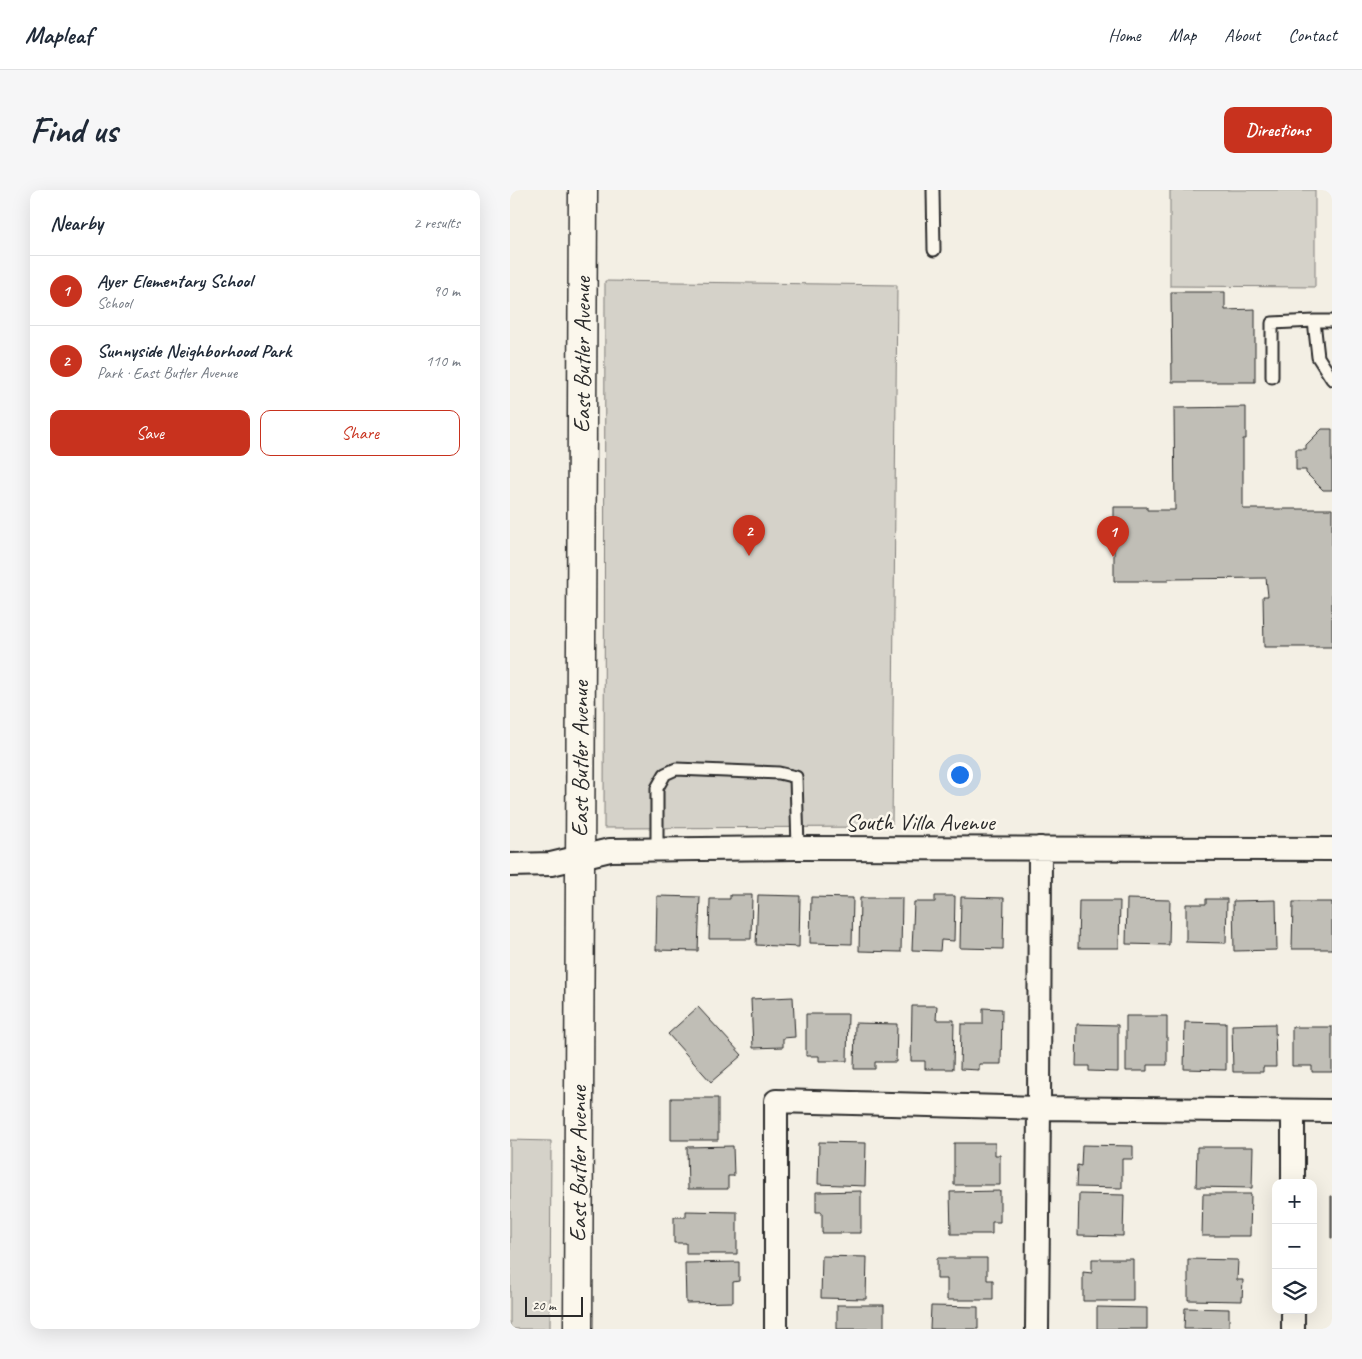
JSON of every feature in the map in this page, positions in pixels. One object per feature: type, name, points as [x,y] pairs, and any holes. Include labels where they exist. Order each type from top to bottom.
[{"type":"street","name":"East Butler Avenue","points":[[578,1329],[583,190]]},
{"type":"street","points":[[1037,1329],[1040,848]]},
{"type":"street","name":"South Villa Avenue","points":[[510,865],[550,864],[610,850],[657,849],[1332,849]]},
{"type":"street","points":[[776,1329],[776,1101],[1039,1108],[1332,1111]]},
{"type":"street","points":[[1294,1111],[1294,1179]]},
{"type":"street","points":[[1294,1314],[1294,1329]]},
{"type":"lane","points":[[933,190],[934,250]]},
{"type":"lane","points":[[1314,321],[1318,357],[1332,379]]},
{"type":"lane","points":[[1272,377],[1272,323],[1332,321]]},
{"type":"lane","points":[[657,849],[657,788],[665,774],[676,770],[779,772],[796,777],[798,848]]},
{"type":"shaded area","points":[[1170,190],[1315,190],[1315,287],[1170,286]]},
{"type":"shaded area","points":[[605,281],[897,285],[892,827],[604,828]]},
{"type":"shaded area","points":[[510,1140],[551,1141],[550,1329],[510,1329]]},
{"type":"building","points":[[1171,292],[1225,292],[1225,310],[1255,309],[1255,382],[1172,382]]},
{"type":"building","points":[[1246,407],[1246,439],[1243,439],[1243,509],[1332,509],[1332,647],[1264,647],[1263,596],[1268,596],[1266,578],[1114,581],[1114,507],[1147,507],[1147,510],[1175,510],[1174,408]]},
{"type":"building","points":[[1322,429],[1332,429],[1332,490],[1323,490],[1306,473],[1306,470],[1296,470],[1296,449],[1306,449],[1306,445]]},
{"type":"building","points":[[730,895],[752,895],[751,939],[709,939],[710,899],[730,899]]},
{"type":"building","points":[[758,895],[800,896],[799,947],[756,945]]},
{"type":"building","points":[[657,896],[700,897],[698,951],[656,950]]},
{"type":"building","points":[[935,896],[955,896],[954,941],[941,940],[940,951],[912,950],[914,902],[935,902]]},
{"type":"building","points":[[811,897],[853,898],[852,944],[810,943]]},
{"type":"building","points":[[961,897],[1004,898],[1003,949],[960,948]]},
{"type":"building","points":[[860,898],[902,898],[901,952],[859,951]]},
{"type":"building","points":[[1127,899],[1170,900],[1169,945],[1126,944]]},
{"type":"building","points":[[1206,899],[1227,899],[1226,943],[1186,942],[1186,904],[1206,904]]},
{"type":"building","points":[[1276,900],[1277,950],[1234,951],[1233,901]]},
{"type":"building","points":[[1079,901],[1120,901],[1119,948],[1078,948]]},
{"type":"building","points":[[1293,902],[1332,902],[1332,949],[1292,949]]},
{"type":"building","points":[[793,997],[795,1037],[783,1038],[783,1047],[753,1048],[751,999]]},
{"type":"building","points":[[912,1006],[937,1006],[936,1020],[954,1020],[953,1069],[925,1069],[925,1061],[911,1061]]},
{"type":"building","points":[[698,1007],[742,1055],[711,1082],[668,1034]]},
{"type":"building","points":[[983,1008],[1002,1009],[1001,1064],[979,1064],[979,1070],[960,1069],[961,1024],[983,1024]]},
{"type":"building","points":[[806,1014],[848,1014],[847,1061],[819,1061],[819,1056],[806,1056]]},
{"type":"building","points":[[1126,1016],[1167,1016],[1167,1065],[1147,1065],[1147,1071],[1126,1071]]},
{"type":"building","points":[[1185,1022],[1226,1023],[1226,1070],[1184,1069]]},
{"type":"building","points":[[855,1023],[897,1024],[896,1062],[875,1062],[875,1069],[854,1069]]},
{"type":"building","points":[[1077,1024],[1118,1025],[1118,1072],[1089,1071],[1089,1066],[1076,1066]]},
{"type":"building","points":[[1275,1024],[1276,1067],[1263,1067],[1263,1072],[1233,1072],[1232,1025]]},
{"type":"building","points":[[1292,1027],[1332,1027],[1332,1072],[1312,1072],[1312,1066],[1292,1066]]},
{"type":"building","points":[[671,1098],[718,1098],[718,1140],[671,1140]]},
{"type":"building","points":[[819,1142],[866,1143],[865,1186],[818,1184]]},
{"type":"building","points":[[954,1143],[995,1143],[995,1155],[1000,1155],[1000,1185],[954,1185]]},
{"type":"building","points":[[1082,1145],[1133,1146],[1133,1159],[1122,1159],[1122,1188],[1076,1187],[1077,1165],[1081,1166]]},
{"type":"building","points":[[733,1146],[734,1176],[728,1176],[728,1189],[688,1189],[687,1147]]},
{"type":"building","points":[[1197,1147],[1253,1147],[1252,1188],[1196,1187]]},
{"type":"building","points":[[861,1191],[861,1233],[822,1233],[822,1212],[816,1212],[816,1192]]},
{"type":"building","points":[[1000,1191],[1000,1222],[992,1222],[992,1234],[951,1234],[950,1192]]},
{"type":"building","points":[[1079,1194],[1124,1195],[1123,1236],[1078,1235]]},
{"type":"building","points":[[1203,1194],[1251,1194],[1250,1236],[1202,1236]]},
{"type":"building","points":[[1332,1196],[1332,1238],[1331,1238]]},
{"type":"building","points":[[686,1211],[737,1212],[737,1254],[686,1254],[686,1243],[674,1243],[674,1217],[686,1217]]},
{"type":"building","points":[[822,1256],[867,1257],[866,1299],[821,1298]]},
{"type":"building","points":[[937,1258],[987,1258],[987,1280],[993,1280],[993,1300],[947,1300],[947,1279],[937,1279]]},
{"type":"building","points":[[1092,1259],[1133,1259],[1133,1301],[1083,1301],[1083,1272],[1092,1273]]},
{"type":"building","points":[[1188,1259],[1238,1260],[1237,1280],[1243,1280],[1242,1301],[1188,1300]]},
{"type":"building","points":[[739,1262],[739,1281],[733,1282],[733,1302],[686,1303],[685,1263]]},
{"type":"building","points":[[837,1305],[884,1305],[884,1329],[837,1329]]},
{"type":"building","points":[[931,1306],[978,1307],[978,1329],[930,1329]]},
{"type":"building","points":[[1097,1307],[1147,1308],[1147,1329],[1097,1329]]},
{"type":"building","points":[[1185,1308],[1229,1309],[1229,1329],[1184,1329]]},
{"type":"place","name":"Sunnyside Neighborhood Park","points":[[749,556]]},
{"type":"place","name":"Ayer Elementary School","points":[[1113,557]]}]
